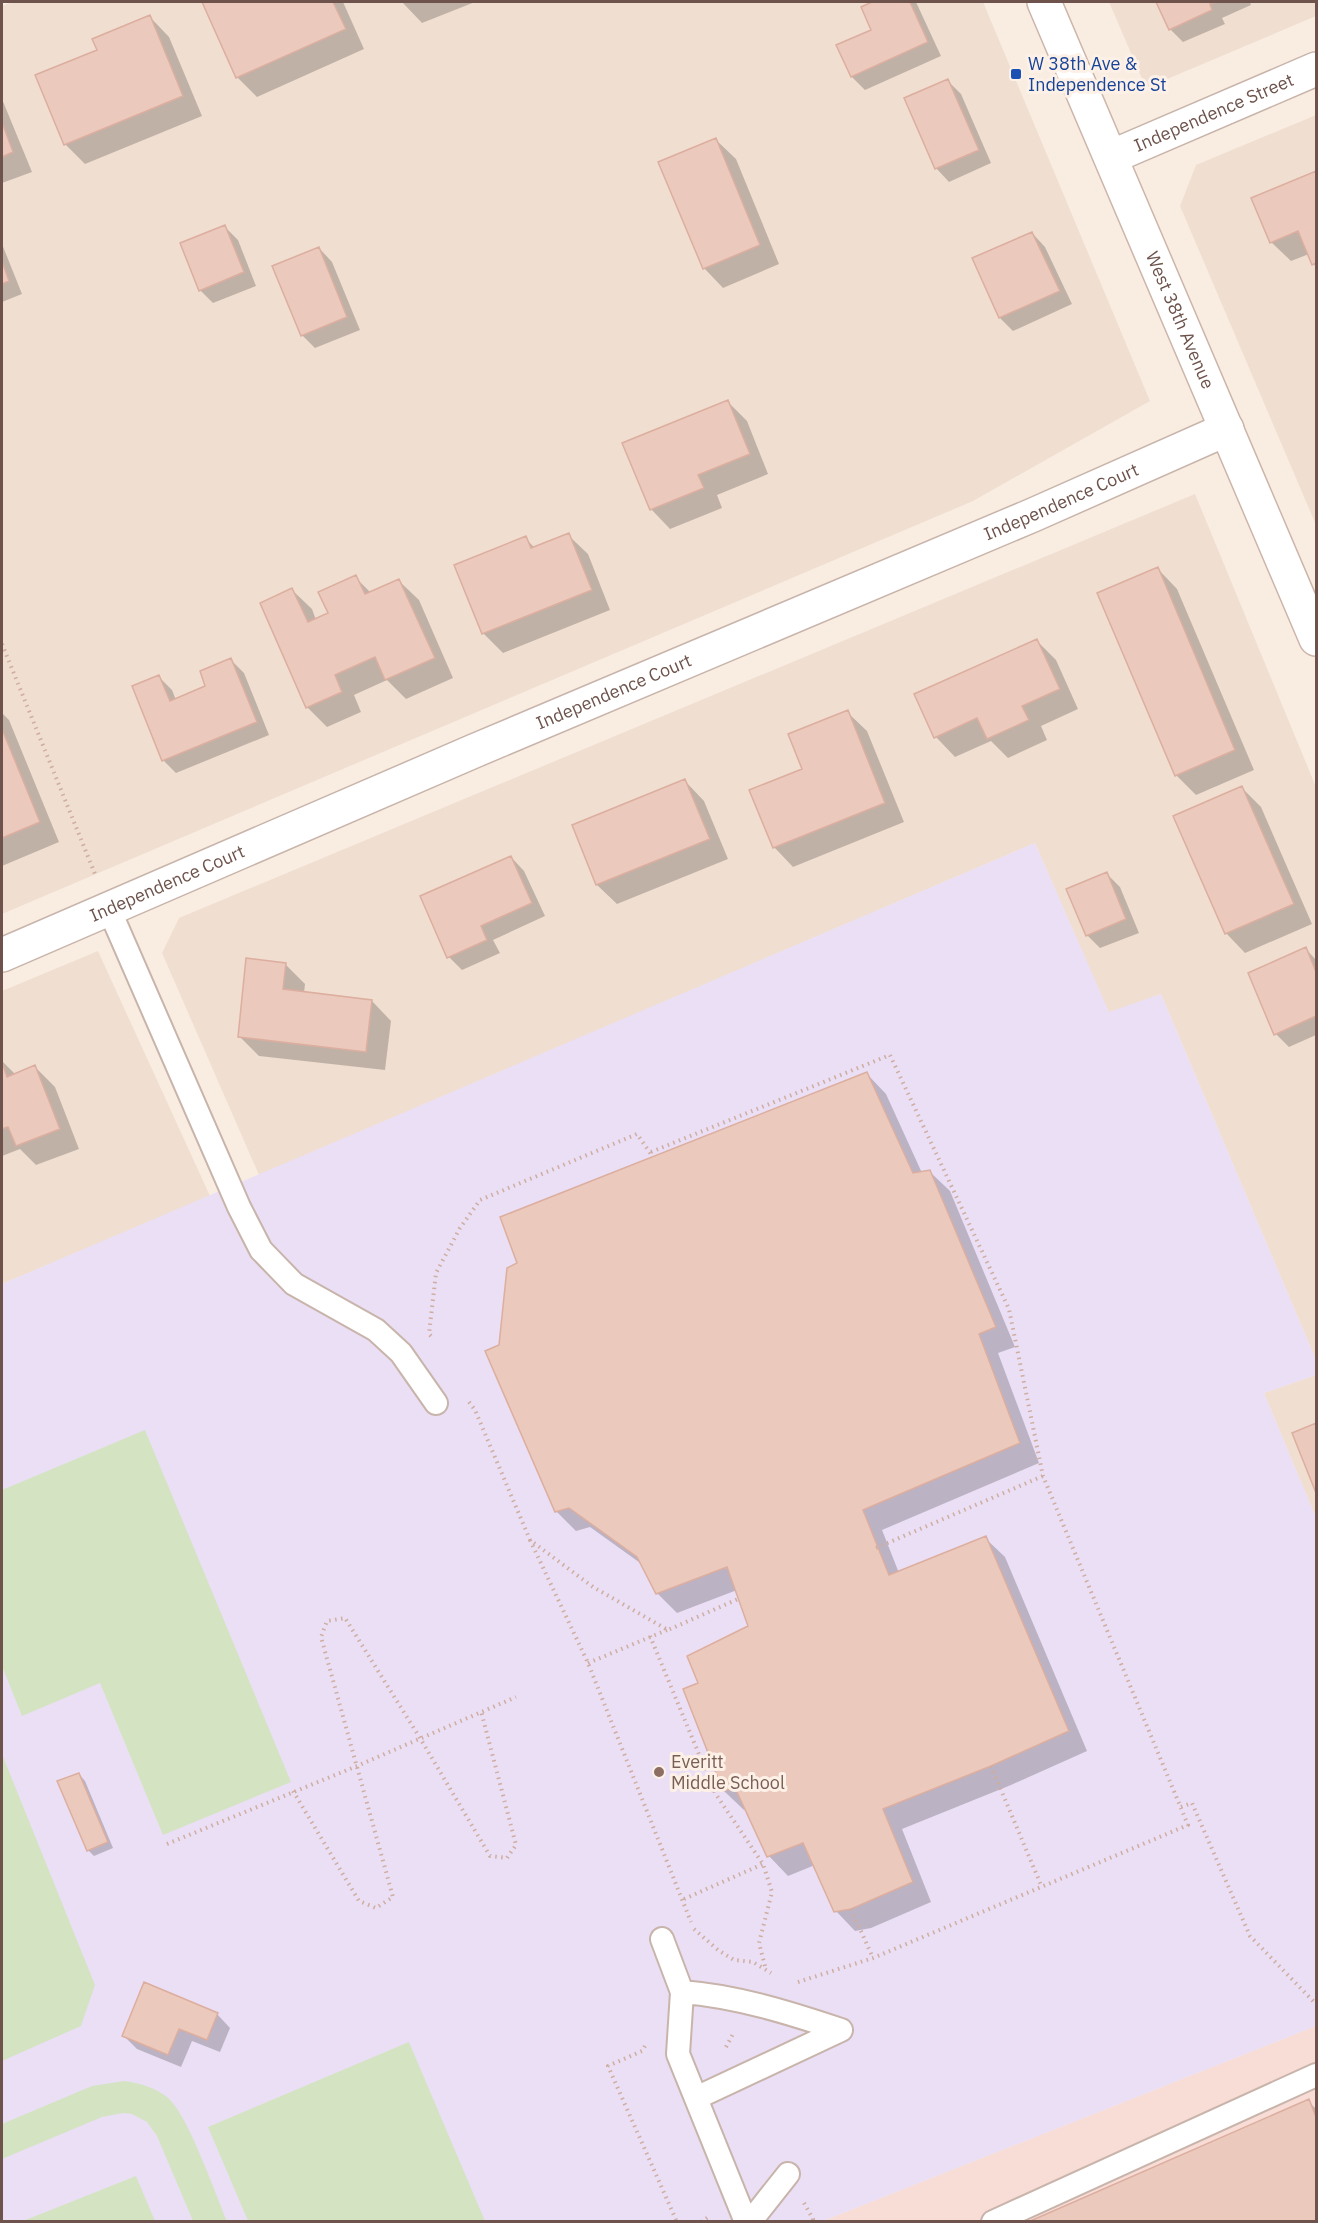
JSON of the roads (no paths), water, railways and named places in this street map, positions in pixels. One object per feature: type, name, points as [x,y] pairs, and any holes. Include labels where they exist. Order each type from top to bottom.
[{"type":"street","name":"West 38th Avenue","points":[[1044,2],[1317,639]]},
{"type":"street","name":"Independence Street","points":[[1111,157],[1317,69]]},
{"type":"street","name":"Independence Court","points":[[2,955],[1227,429]]},
{"type":"lane","points":[[110,909],[239,1207],[261,1250],[294,1284],[376,1330],[401,1353],[436,1403]]},
{"type":"lane","points":[[662,1939],[682,1992],[678,2054],[748,2222],[788,2174]]},
{"type":"lane","points":[[682,1992],[705,1994],[794,2014],[841,2030],[696,2098]]},
{"type":"lane","points":[[993,2222],[1317,2075]]},
{"type":"place","name":"W 38th Ave & Independence St","points":[[1016,74]]},
{"type":"place","name":"Everitt Middle School","points":[[659,1772]]}]
